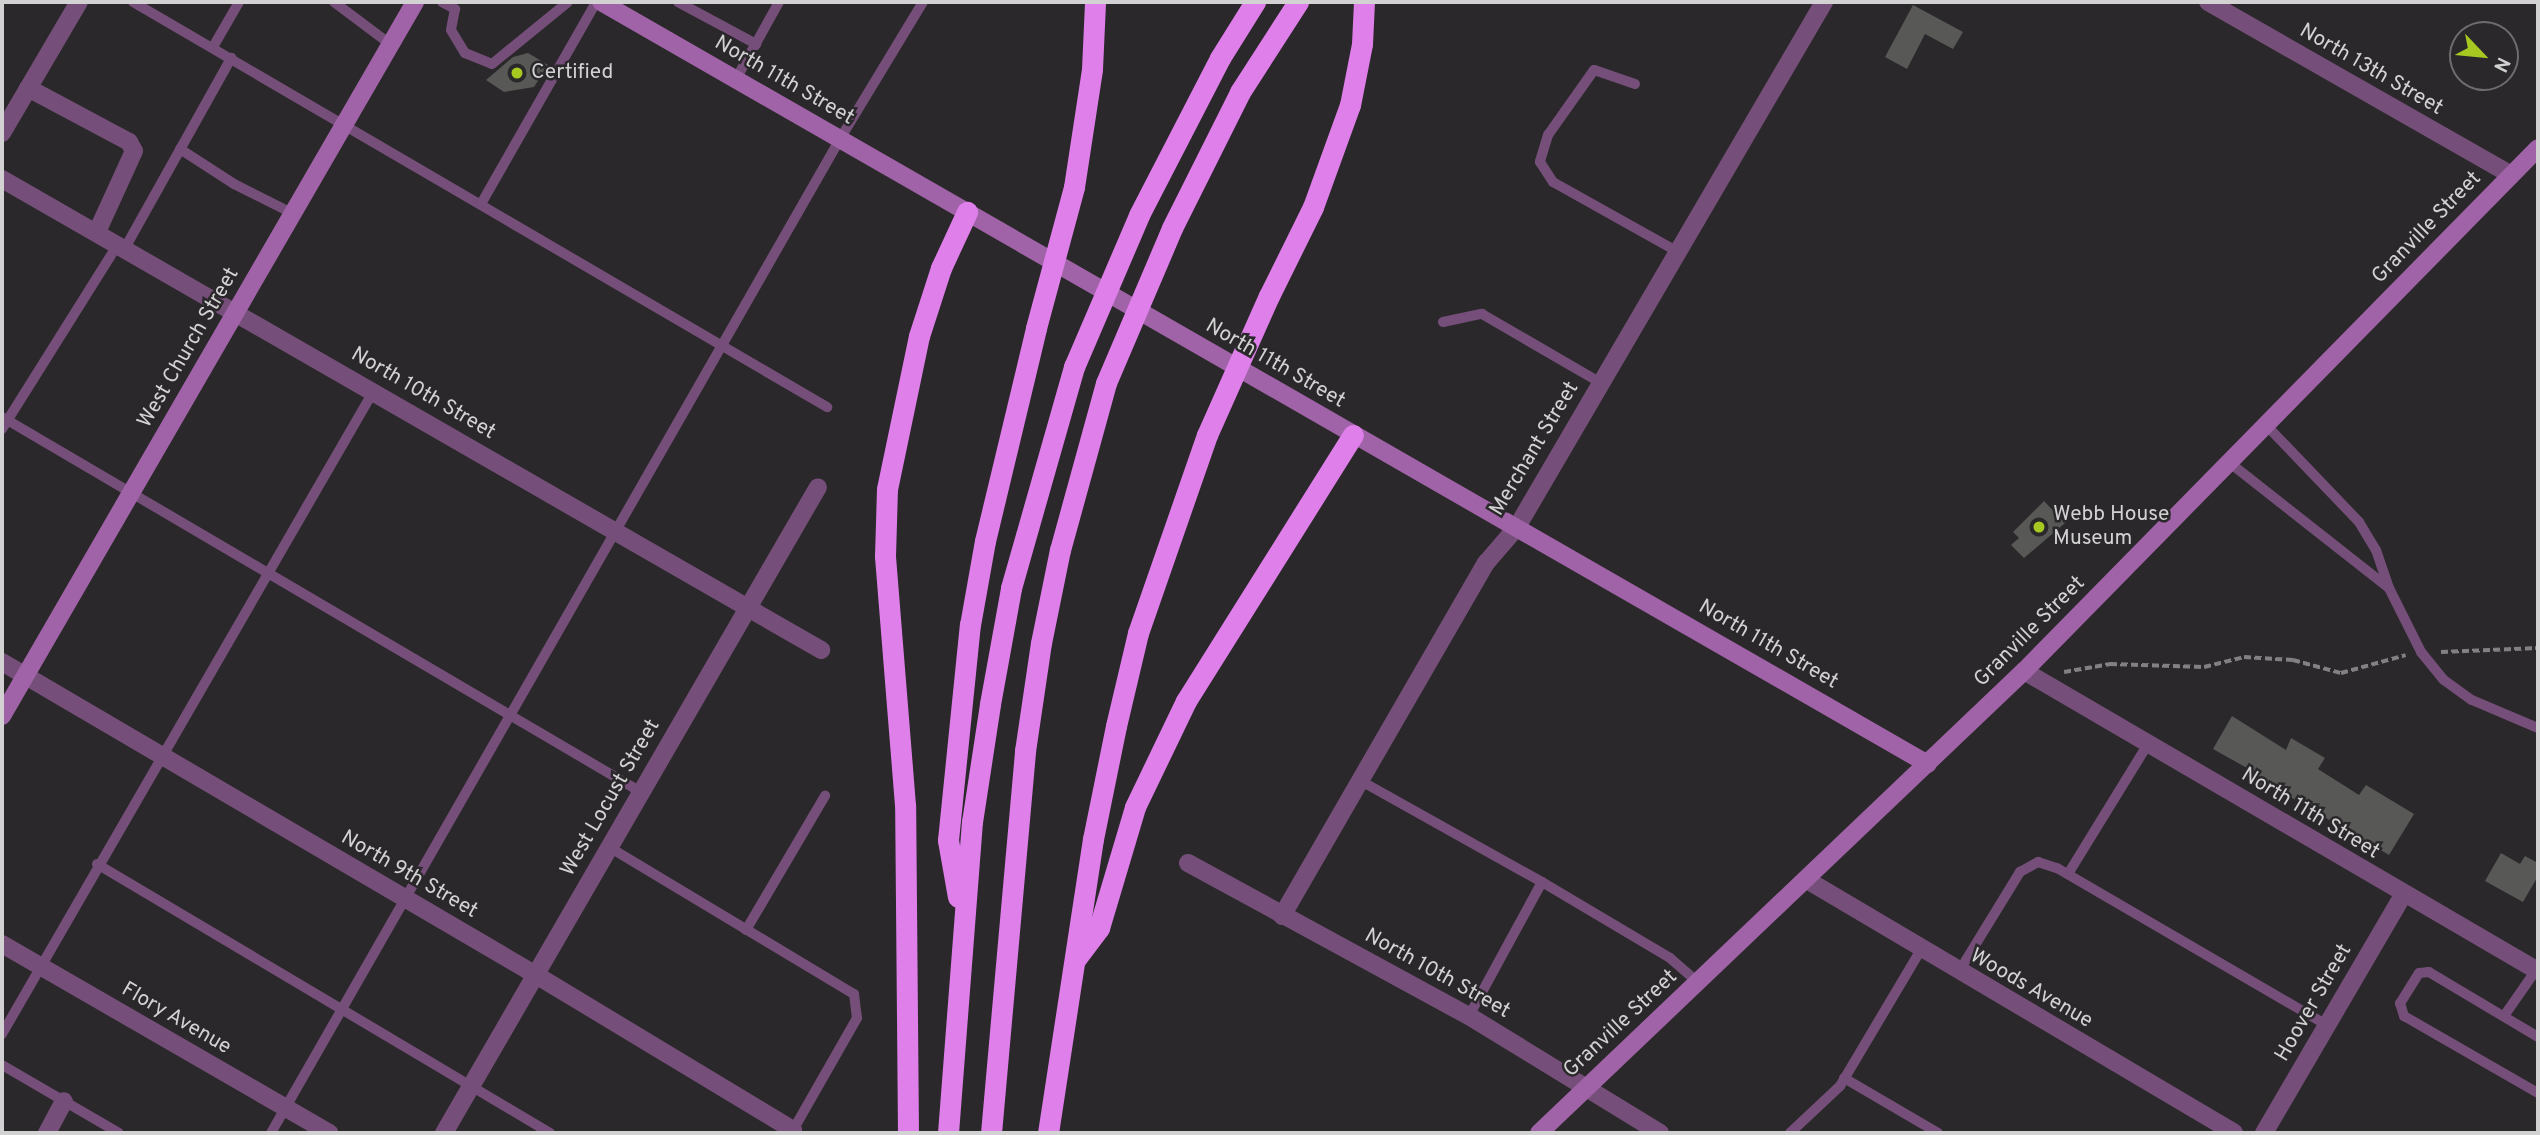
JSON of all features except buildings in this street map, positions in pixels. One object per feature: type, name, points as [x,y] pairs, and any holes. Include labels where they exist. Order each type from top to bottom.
[{"type":"highway","points":[[964,930],[948,840],[955,747],[985,541],[1036,328],[1074,187],[1092,69],[1095,2]]},
{"type":"highway","points":[[948,1133],[972,822],[1011,588],[1074,368],[1139,215],[1220,58],[1255,2]]},
{"type":"highway","points":[[991,1133],[1025,751],[1041,643],[1060,550],[1106,383],[1172,228],[1240,92],[1298,2]]},
{"type":"highway","points":[[1048,1133],[1093,839],[1138,633],[1207,435],[1269,296],[1313,207],[1334,152],[1350,106],[1362,44],[1364,2]]},
{"type":"highway","points":[[908,1133],[910,993],[905,805],[885,556],[887,489],[919,336],[941,268],[967,212]]},
{"type":"highway","points":[[1074,961],[1099,929],[1135,807],[1186,701],[1353,435]]},
{"type":"street","points":[[2,133],[79,2]]},
{"type":"street","name":"West Church Street","points":[[2,716],[415,2]]},
{"type":"street","name":"North 11th Street","points":[[598,2],[1928,764]]},
{"type":"street","name":"Merchant Street","points":[[1282,916],[1486,563],[1517,527],[1824,2]]},
{"type":"street","name":"North 13th Street","points":[[2208,2],[2511,175]]},
{"type":"street","points":[[28,88],[129,142],[134,151],[97,232]]},
{"type":"street","name":"Granville Street","points":[[1539,1133],[2024,671],[2538,148]]},
{"type":"street","name":"North 10th Street","points":[[2,179],[821,650]]},
{"type":"street","name":"West Locust Street","points":[[444,1133],[818,487]]},
{"type":"street","name":"North 9th Street","points":[[2,662],[536,975],[792,1132]]},
{"type":"street","name":"North 11th Street","points":[[2024,671],[2537,971]]},
{"type":"street","name":"North 10th Street","points":[[1188,863],[1469,1016],[1588,1086],[1660,1133]]},
{"type":"street","name":"Woods Avenue","points":[[1807,880],[1920,951],[2234,1133]]},
{"type":"street","name":"Hoover Street","points":[[2264,1133],[2403,895]]},
{"type":"street","name":"Flory Avenue","points":[[2,944],[329,1133]]},
{"type":"street","points":[[47,1133],[64,1101]]},
{"type":"lane","points":[[133,2],[213,47],[342,127],[481,204],[827,407]]},
{"type":"lane","points":[[213,47],[239,2]]},
{"type":"lane","points":[[334,2],[390,44]]},
{"type":"lane","points":[[442,2],[458,5],[451,30],[465,53],[492,64],[564,3]]},
{"type":"lane","points":[[481,204],[598,2]]},
{"type":"lane","points":[[678,2],[756,44]]},
{"type":"lane","points":[[736,79],[779,2]]},
{"type":"lane","points":[[271,1133],[510,712],[724,346],[840,139],[923,2]]},
{"type":"lane","points":[[231,58],[121,246],[4,422],[134,491],[641,792]]},
{"type":"lane","points":[[1635,84],[1594,70],[1548,135],[1540,162],[1553,182],[1678,252]]},
{"type":"lane","points":[[180,149],[234,184],[292,213]]},
{"type":"lane","points":[[1443,322],[1482,314],[1601,383]]},
{"type":"lane","points":[[2,1034],[97,864],[373,391]]},
{"type":"lane","points":[[2267,426],[2359,522],[2376,550],[2389,588],[2421,652],[2444,680],[2472,700],[2538,728]]},
{"type":"lane","points":[[2230,463],[2389,588]]},
{"type":"lane","points":[[2068,874],[2148,744]]},
{"type":"lane","points":[[1361,781],[1542,882],[1670,958],[1699,983]]},
{"type":"lane","points":[[746,930],[825,796]]},
{"type":"lane","points":[[609,847],[855,994],[857,1018],[792,1132]]},
{"type":"lane","points":[[1958,973],[2020,872],[2038,862],[2068,874],[2327,1025]]},
{"type":"lane","points":[[97,864],[550,1133]]},
{"type":"lane","points":[[1469,1016],[1542,882]]},
{"type":"lane","points":[[1790,1133],[1844,1078],[1920,951]]},
{"type":"lane","points":[[2538,1037],[2423,971],[2400,1003],[2404,1016],[2538,1093]]},
{"type":"lane","points":[[2504,1016],[2537,971]]},
{"type":"lane","points":[[2,1065],[119,1133]]},
{"type":"lane","points":[[1844,1078],[1938,1133]]},
{"type":"path","points":[[2049,686],[2067,669],[2110,664],[2168,669],[2244,657],[2293,660],[2341,673],[2421,652],[2538,648]]},
{"type":"place","name":"Certified","points":[[517,73]]},
{"type":"place","name":"Webb House Museum","points":[[2039,527]]}]
